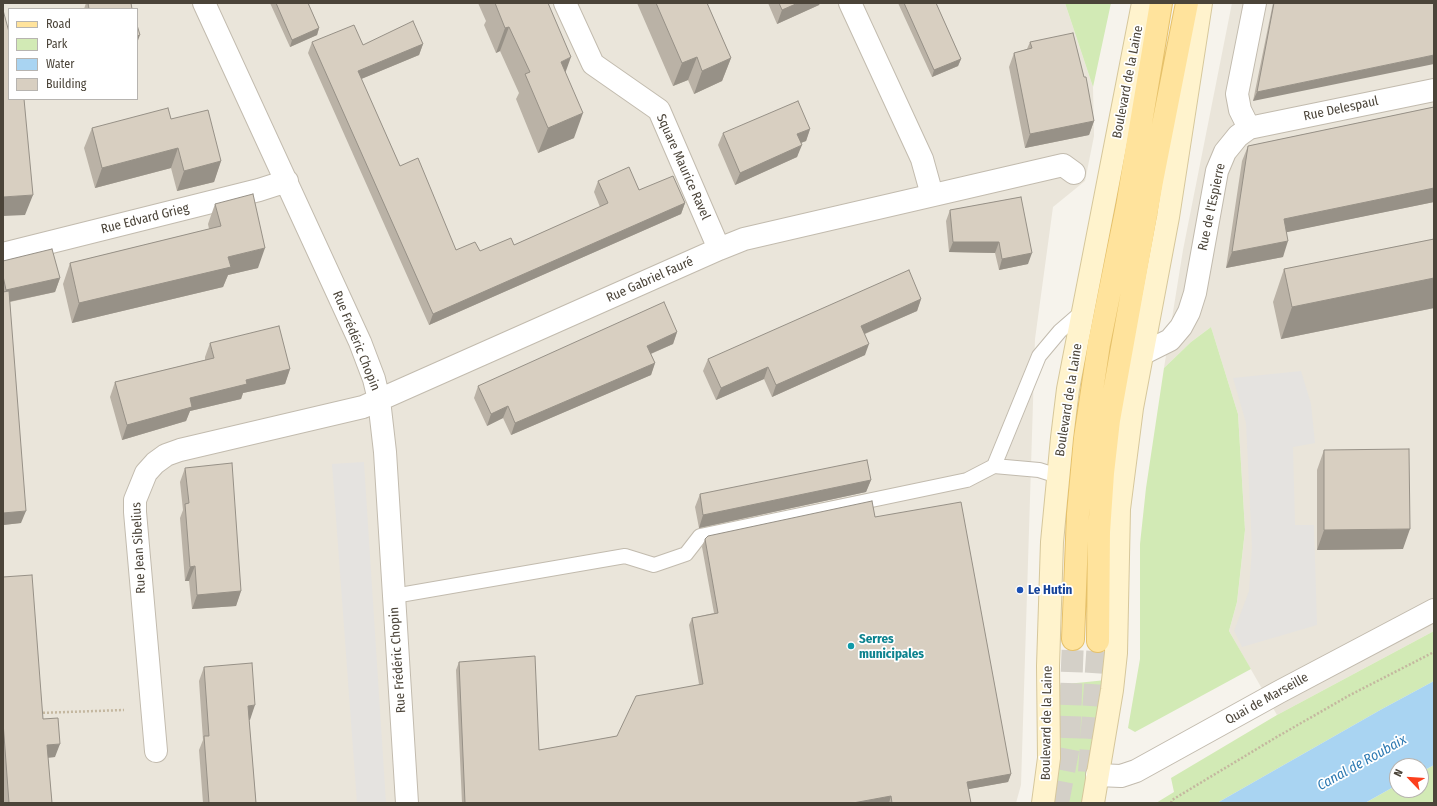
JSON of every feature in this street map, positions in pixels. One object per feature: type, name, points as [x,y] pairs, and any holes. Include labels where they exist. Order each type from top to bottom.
[{"type":"main road","name":"Boulevard de la Laine","points":[[1043,803],[1049,758],[1049,610],[1052,535],[1068,389],[1143,3]]},
{"type":"main road","points":[[1073,639],[1078,514],[1085,438],[1099,344],[1127,207],[1161,3]]},
{"type":"main road","points":[[1098,641],[1099,532],[1102,473],[1109,420],[1187,3]]},
{"type":"main road","points":[[1093,803],[1112,690],[1116,653],[1119,509],[1132,408],[1168,217],[1201,3]]},
{"type":"street","name":"Rue Frédéric Chopin","points":[[204,3],[360,342],[379,400],[385,445],[407,803]]},
{"type":"street","name":"Square Maurice Ravel","points":[[565,3],[593,64],[659,110],[719,249]]},
{"type":"street","points":[[850,3],[922,159],[932,195]]},
{"type":"street","points":[[1249,128],[1240,110],[1237,94],[1255,3]]},
{"type":"street","name":"Rue Delespaul","points":[[1249,128],[1434,90]]},
{"type":"street","name":"Rue de l'Espierre","points":[[1142,354],[1170,340],[1181,327],[1189,312],[1195,292],[1217,171],[1225,152],[1238,136],[1249,128]]},
{"type":"street","name":"Rue Gabriel Fauré","points":[[379,400],[719,249],[774,231],[1063,165],[1074,173]]},
{"type":"street","name":"Rue Edvard Grieg","points":[[3,254],[259,190],[287,181]]},
{"type":"street","name":"Rue Jean Sibelius","points":[[156,751],[135,512],[135,500],[146,473],[155,463],[166,455],[180,450],[351,411],[379,400]]},
{"type":"street","name":"Quai de Marseille","points":[[1097,775],[1121,776],[1136,771],[1279,692],[1434,610]]},
{"type":"lane","points":[[994,466],[1039,356],[1060,331],[1084,311]]},
{"type":"lane","points":[[394,596],[625,556],[654,566],[686,554],[700,536],[966,480],[994,466],[1039,470],[1058,476]]},
{"type":"path","points":[[1171,803],[1172,800],[1282,734],[1434,652]]},
{"type":"path","points":[[34,714],[152,708]]},
{"type":"shaded area","points":[[3,3],[1065,3],[1093,87],[1094,136],[1085,181],[1053,207],[1035,339],[1021,785],[1016,803],[3,803]]},
{"type":"shaded area","points":[[1232,3],[1434,3],[1434,631],[1277,715],[1229,631],[1237,602],[1245,530],[1238,414],[1211,327],[1191,342],[1164,368],[1183,250]]},
{"type":"shaded area","points":[[1301,371],[1311,404],[1315,443],[1293,447],[1295,525],[1314,525],[1317,625],[1242,647],[1234,631],[1249,591],[1252,547],[1246,423],[1233,378]]},
{"type":"shaded area","points":[[364,462],[386,803],[357,803],[332,464]]},
{"type":"green space","points":[[1065,3],[1111,3],[1093,87]]},
{"type":"green space","points":[[1211,327],[1238,414],[1245,530],[1237,602],[1229,631],[1251,669],[1135,732],[1128,728],[1140,659],[1140,544],[1146,488],[1164,368],[1191,342]]},
{"type":"green space","points":[[1434,631],[1434,681],[1217,803],[1156,803],[1174,792],[1171,778],[1277,715]]},
{"type":"green space","points":[[1106,680],[1086,803],[1052,803],[1057,685]]},
{"type":"green space","points":[[1434,765],[1434,803],[1365,803],[1389,790],[1389,798],[1429,798],[1429,768]]},
{"type":"water","name":"Canal de Roubaix","points":[[1434,681],[1434,765],[1429,768],[1429,758],[1389,758],[1389,790],[1365,803],[1217,803]]},
{"type":"building","points":[[88,3],[131,3],[132,8],[89,8]]},
{"type":"building","points":[[276,3],[308,3],[319,28],[292,40]]},
{"type":"building","points":[[495,3],[548,3],[571,57],[561,62],[583,113],[548,128],[525,74],[530,72],[509,27],[505,28]]},
{"type":"building","points":[[656,3],[707,3],[731,58],[702,71],[697,57],[682,63]]},
{"type":"building","points":[[779,3],[798,3],[782,10]]},
{"type":"building","points":[[904,3],[936,3],[961,59],[934,70]]},
{"type":"building","points":[[1274,3],[1434,3],[1434,55],[1257,92]]},
{"type":"building","points":[[3,10],[8,28],[8,100],[24,100],[33,195],[3,197]]},
{"type":"building","points":[[413,21],[423,44],[358,71],[400,166],[418,158],[456,250],[475,242],[480,251],[511,238],[514,245],[608,203],[598,181],[629,167],[639,190],[673,176],[685,203],[433,314],[312,42],[354,25],[363,45]]},
{"type":"building","points":[[1073,33],[1084,77],[1086,77],[1094,121],[1030,134],[1014,53],[1032,48],[1030,42]]},
{"type":"building","points":[[798,101],[810,129],[797,134],[802,145],[740,173],[723,133]]},
{"type":"building","points":[[1434,107],[1434,188],[1284,219],[1288,241],[1232,252],[1248,146]]},
{"type":"building","points":[[168,108],[171,119],[208,110],[221,161],[184,171],[178,148],[102,168],[92,128]]},
{"type":"building","points":[[253,194],[265,248],[228,257],[231,267],[79,303],[70,263],[221,226],[215,204]]},
{"type":"building","points":[[1021,197],[1032,253],[1002,259],[999,242],[953,242],[950,210]]},
{"type":"building","points":[[1434,239],[1434,278],[1292,307],[1284,269]]},
{"type":"building","points":[[52,249],[60,278],[6,290],[3,276],[3,261]]},
{"type":"building","points":[[909,270],[921,299],[861,326],[869,344],[776,385],[768,367],[721,388],[708,359]]},
{"type":"building","points":[[9,291],[26,511],[3,513],[3,292]]},
{"type":"building","points":[[664,302],[677,332],[647,346],[655,363],[515,423],[508,406],[491,414],[478,386]]},
{"type":"building","points":[[279,326],[290,369],[246,380],[247,384],[190,398],[192,407],[127,425],[115,382],[214,358],[210,343]]},
{"type":"building","points":[[1409,449],[1410,529],[1324,530],[1324,450]]},
{"type":"building","points":[[867,460],[871,480],[703,515],[700,494]]},
{"type":"building","points":[[232,463],[241,591],[197,595],[195,566],[190,567],[185,504],[189,503],[185,468]]},
{"type":"building","name":"Serres municipales","points":[[872,501],[875,517],[961,502],[1011,774],[967,782],[971,803],[892,803],[891,796],[853,803],[465,803],[459,662],[535,656],[539,750],[617,736],[636,696],[703,684],[692,618],[718,613],[705,539],[708,536]]},
{"type":"building","points":[[32,575],[43,719],[58,718],[60,744],[47,745],[52,803],[9,803],[3,722],[3,577]]},
{"type":"building","points":[[252,663],[255,705],[248,706],[256,803],[209,803],[204,736],[209,736],[204,667]]},
{"type":"tunnel","points":[[1058,803],[1069,746],[1073,639]]},
{"type":"tunnel","points":[[1089,772],[1098,641]]},
{"type":"place","name":"Le Hutin","points":[[1020,590]]},
{"type":"place","name":"Serres municipales","points":[[851,646]]}]
